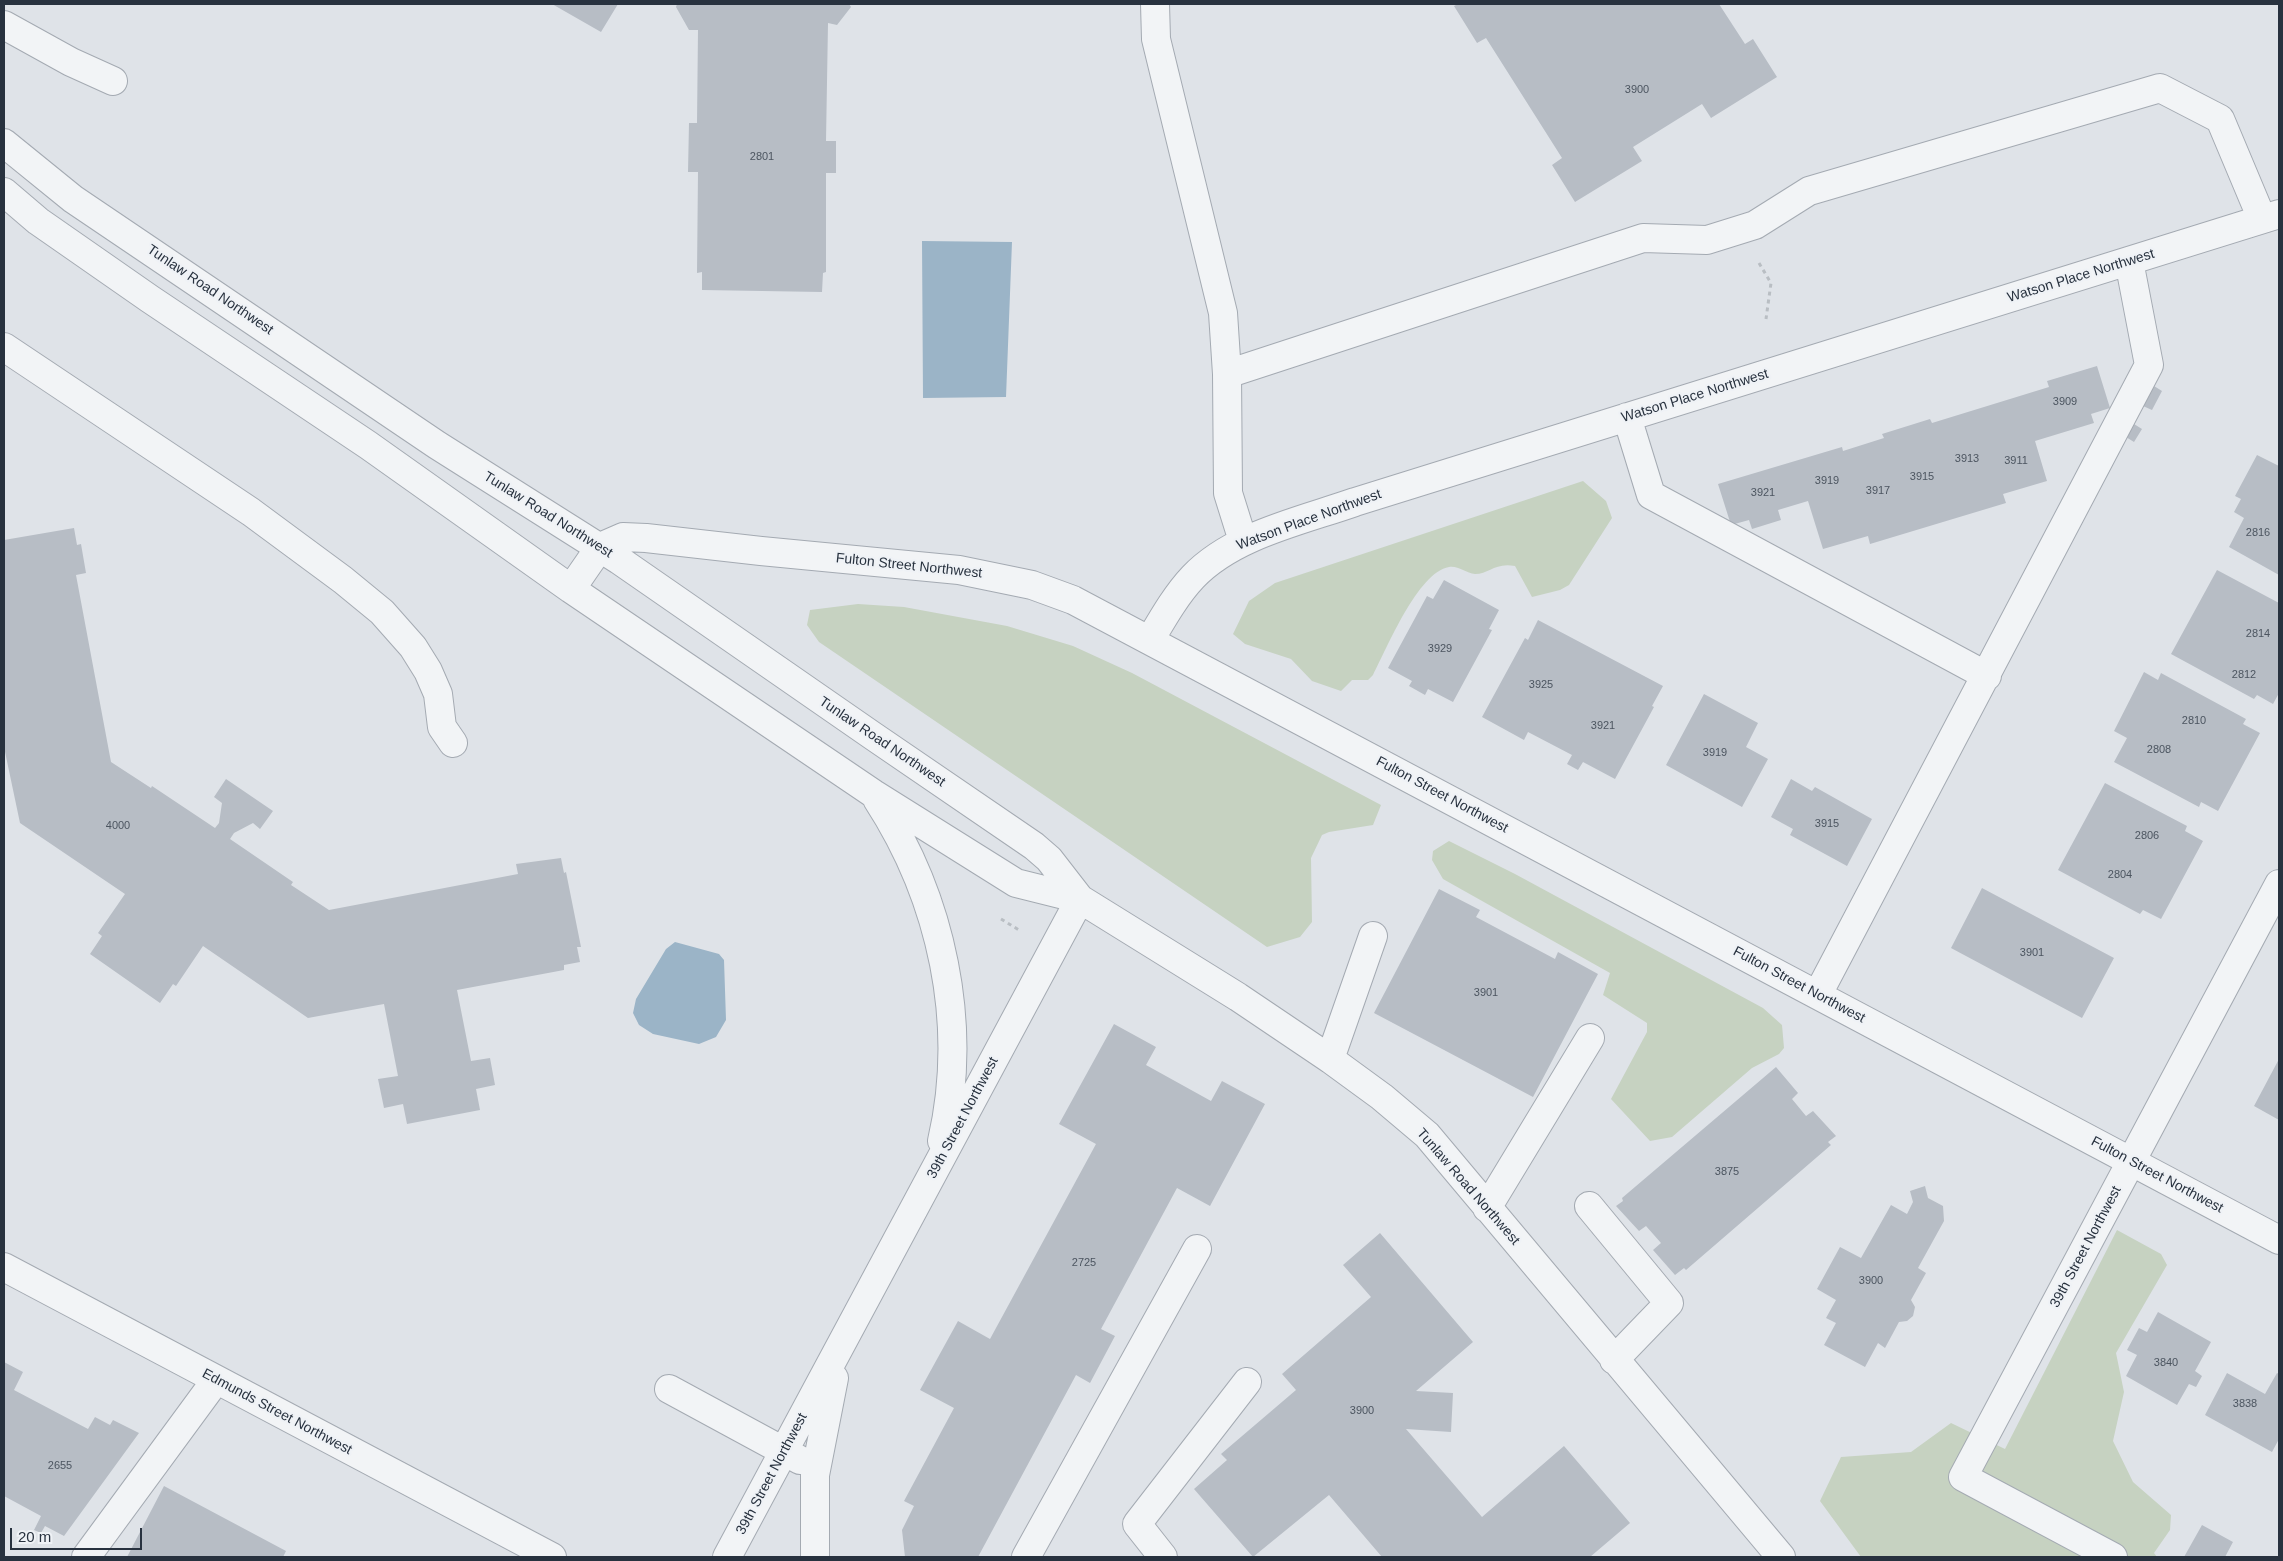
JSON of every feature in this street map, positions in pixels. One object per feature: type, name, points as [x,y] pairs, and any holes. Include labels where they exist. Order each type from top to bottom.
[{"type":"street","points":[[1155,4],[1156,39],[1223,313],[1228,493],[1243,541]]},
{"type":"street","points":[[4,25],[71,62],[113,81]]},
{"type":"street","points":[[1226,374],[1643,238],[1707,240],[1755,225],[1809,191],[2160,88],[2220,119],[2271,216]]},
{"type":"street","name":"Tunlaw Road Northwest","points":[[4,143],[73,199],[437,445],[600,548],[1034,846],[1049,859],[1080,899]]},
{"type":"street","name":"Tunlaw Road Northwest","points":[[4,192],[38,221],[150,300],[368,445],[571,589],[874,794],[1016,883],[1080,899],[1238,997],[1330,1059],[1382,1097],[1427,1135],[1781,1557]]},
{"type":"street","name":"Watson Place Northwest","points":[[1150,640],[1169,608],[1194,576],[1225,551],[1243,541],[1354,502],[2271,216]]},
{"type":"street","points":[[1818,994],[2149,365],[2128,261]]},
{"type":"street","points":[[4,347],[251,512],[343,580],[382,612],[413,647],[428,671],[438,694],[442,727],[453,743]]},
{"type":"street","points":[[1627,417],[1651,496],[1987,676]]},
{"type":"street","name":"Fulton Street Northwest","points":[[571,589],[600,548],[623,537],[988,574],[1032,585],[1073,600],[2279,1240]]},
{"type":"street","points":[[874,794],[893,823],[916,872],[940,944],[947,981],[952,1057],[948,1104],[936,1169]]},
{"type":"street","name":"39th Street Northwest","points":[[2113,1557],[1963,1477],[2279,884]]},
{"type":"street","name":"39th Street Northwest","points":[[727,1557],[1080,899]]},
{"type":"street","points":[[1330,1059],[1373,936]]},
{"type":"street","points":[[1487,1208],[1590,1038]]},
{"type":"street","points":[[1589,1206],[1669,1303],[1614,1360]]},
{"type":"street","points":[[1026,1557],[1197,1249]]},
{"type":"street","name":"Edmunds Street Northwest","points":[[4,1266],[552,1557]]},
{"type":"street","name":"39th Street Northwest","points":[[815,1557],[816,1469],[827,1408],[845,1337]]},
{"type":"street","points":[[86,1557],[216,1380]]},
{"type":"street","points":[[1163,1557],[1137,1524],[1247,1382]]},
{"type":"street","points":[[669,1389],[816,1469]]},
{"type":"path","points":[[1745,228],[1754,254],[1771,283],[1766,319]]},
{"type":"green space","points":[[1583,481],[1606,501],[1612,518],[1569,585],[1560,590],[1532,597],[1515,566],[1497,567],[1475,574],[1452,567],[1437,572],[1415,596],[1395,630],[1373,675],[1368,680],[1352,680],[1341,691],[1312,681],[1291,659],[1245,644],[1233,634],[1249,601],[1275,583]]},
{"type":"green space","points":[[858,604],[904,607],[1007,626],[1073,646],[1132,673],[1381,805],[1373,825],[1329,832],[1322,835],[1311,858],[1312,922],[1300,937],[1267,947],[819,642],[807,625],[810,610]]},
{"type":"green space","points":[[1449,841],[1515,874],[1763,1008],[1782,1025],[1784,1048],[1779,1054],[1752,1068],[1672,1137],[1650,1141],[1611,1099],[1647,1032],[1647,1023],[1603,995],[1610,973],[1443,879],[1432,860],[1433,851]]},
{"type":"green space","points":[[2117,1230],[2161,1254],[2167,1265],[2116,1353],[2124,1392],[2113,1441],[2133,1482],[2171,1515],[2170,1530],[2154,1553],[2157,1557],[1861,1557],[1820,1501],[1841,1457],[1911,1452],[1951,1423],[2005,1449]]},
{"type":"water","points":[[922,241],[1012,242],[1006,397],[923,398]]},
{"type":"water","points":[[675,942],[719,954],[724,960],[726,1020],[716,1037],[699,1044],[653,1034],[639,1025],[633,1013],[636,999],[666,949]]},
{"type":"building","points":[[552,4],[618,4],[601,32]]},
{"type":"building","points":[[677,4],[849,4],[851,7],[837,25],[828,23],[826,141],[836,141],[836,173],[826,173],[826,272],[823,273],[822,292],[702,290],[702,272],[697,273],[698,172],[688,172],[689,123],[697,123],[698,30],[689,30],[676,7]]},
{"type":"building","points":[[1458,4],[1719,4],[1745,44],[1753,39],[1777,77],[1711,118],[1702,104],[1633,147],[1642,161],[1575,202],[1552,165],[1562,158],[1486,38],[1477,43],[1454,6]]},
{"type":"building","points":[[2097,366],[2110,408],[2091,414],[2094,423],[2035,441],[2047,481],[2003,494],[2006,503],[1870,544],[1868,536],[1823,549],[1808,501],[1778,510],[1781,520],[1752,529],[1749,520],[1731,525],[1718,484],[1842,447],[1843,451],[1884,438],[1882,434],[1930,419],[1932,423],[2049,387],[2047,381]]},
{"type":"building","points":[[2154,386],[2162,391],[2152,410],[2143,406]]},
{"type":"building","points":[[2134,424],[2142,429],[2134,442],[2126,437]]},
{"type":"building","points":[[2257,455],[2279,466],[2279,575],[2229,547],[2244,518],[2234,512],[2241,499],[2235,496]]},
{"type":"building","points":[[74,528],[77,545],[81,544],[86,573],[76,575],[111,762],[151,788],[152,786],[215,828],[219,823],[222,803],[214,797],[226,779],[273,811],[260,829],[253,823],[234,833],[230,839],[293,882],[291,885],[329,910],[518,874],[516,864],[561,858],[564,873],[566,872],[581,947],[577,947],[580,962],[564,965],[564,970],[457,990],[471,1061],[490,1058],[495,1085],[476,1089],[480,1110],[407,1124],[403,1104],[384,1108],[378,1079],[398,1076],[384,1004],[308,1018],[203,946],[176,986],[173,984],[160,1003],[90,954],[102,936],[98,933],[125,894],[20,823],[4,747],[4,540]]},
{"type":"building","points":[[2217,570],[2279,603],[2279,693],[2273,704],[2257,695],[2254,699],[2171,654]]},
{"type":"building","points":[[1444,580],[1499,610],[1489,629],[1492,630],[1453,702],[1428,689],[1425,695],[1409,686],[1412,681],[1388,668],[1427,596],[1433,599]]},
{"type":"building","points":[[1538,620],[1663,686],[1652,706],[1654,707],[1615,779],[1583,762],[1578,770],[1567,764],[1572,755],[1528,732],[1524,740],[1482,717],[1525,638],[1528,640]]},
{"type":"building","points":[[2144,672],[2158,680],[2161,673],[2246,719],[2243,724],[2260,733],[2218,811],[2201,802],[2199,807],[2114,762],[2127,738],[2114,731]]},
{"type":"building","points":[[1704,694],[1758,723],[1746,747],[1768,759],[1742,807],[1666,765]]},
{"type":"building","points":[[1791,779],[1812,791],[1815,787],[1872,819],[1847,866],[1790,835],[1793,829],[1771,817]]},
{"type":"building","points":[[2105,783],[2187,826],[2185,831],[2203,841],[2161,919],[2143,910],[2140,914],[2058,870]]},
{"type":"building","points":[[1982,888],[2114,958],[2082,1018],[1951,948]]},
{"type":"building","points":[[1439,889],[1480,910],[1476,917],[1555,959],[1558,952],[1598,974],[1533,1097],[1374,1013]]},
{"type":"building","points":[[1114,1024],[1156,1047],[1146,1065],[1211,1101],[1222,1081],[1265,1104],[1210,1206],[1177,1188],[1101,1329],[1115,1336],[1090,1383],[1076,1375],[978,1557],[905,1557],[902,1530],[914,1506],[904,1501],[954,1408],[920,1390],[958,1321],[990,1339],[1096,1144],[1059,1124]]},
{"type":"building","points":[[2279,1059],[2279,1120],[2254,1106]]},
{"type":"building","points":[[1776,1067],[1798,1093],[1792,1099],[1806,1116],[1813,1111],[1836,1136],[1828,1142],[1831,1145],[1686,1270],[1684,1268],[1675,1275],[1653,1250],[1661,1243],[1646,1226],[1639,1231],[1616,1206],[1623,1201],[1622,1198]]},
{"type":"building","points":[[1925,1186],[1928,1198],[1943,1206],[1944,1221],[1918,1268],[1926,1273],[1911,1300],[1915,1307],[1913,1316],[1907,1321],[1899,1322],[1885,1348],[1878,1343],[1865,1367],[1824,1345],[1836,1323],[1826,1318],[1836,1300],[1817,1289],[1840,1247],[1861,1258],[1891,1205],[1907,1214],[1913,1202],[1910,1191]]},
{"type":"building","points":[[1380,1233],[1473,1342],[1416,1391],[1453,1393],[1451,1432],[1406,1429],[1482,1517],[1564,1446],[1630,1523],[1590,1557],[1382,1557],[1329,1495],[1253,1557],[1194,1489],[1227,1460],[1221,1454],[1296,1390],[1282,1374],[1371,1297],[1343,1265]]},
{"type":"building","points":[[2158,1312],[2211,1342],[2195,1371],[2202,1376],[2196,1387],[2189,1384],[2177,1405],[2126,1376],[2137,1355],[2127,1350],[2139,1328],[2147,1332]]},
{"type":"building","points":[[4,1362],[23,1372],[14,1390],[88,1429],[95,1417],[110,1425],[113,1420],[139,1433],[64,1536],[45,1526],[41,1533],[34,1530],[41,1516],[4,1496]]},
{"type":"building","points":[[2227,1373],[2265,1394],[2277,1373],[2279,1374],[2279,1439],[2272,1452],[2205,1415]]},
{"type":"building","points":[[164,1486],[286,1551],[283,1557],[127,1557]]},
{"type":"building","points":[[2202,1525],[2233,1542],[2225,1557],[2184,1557]]}]
